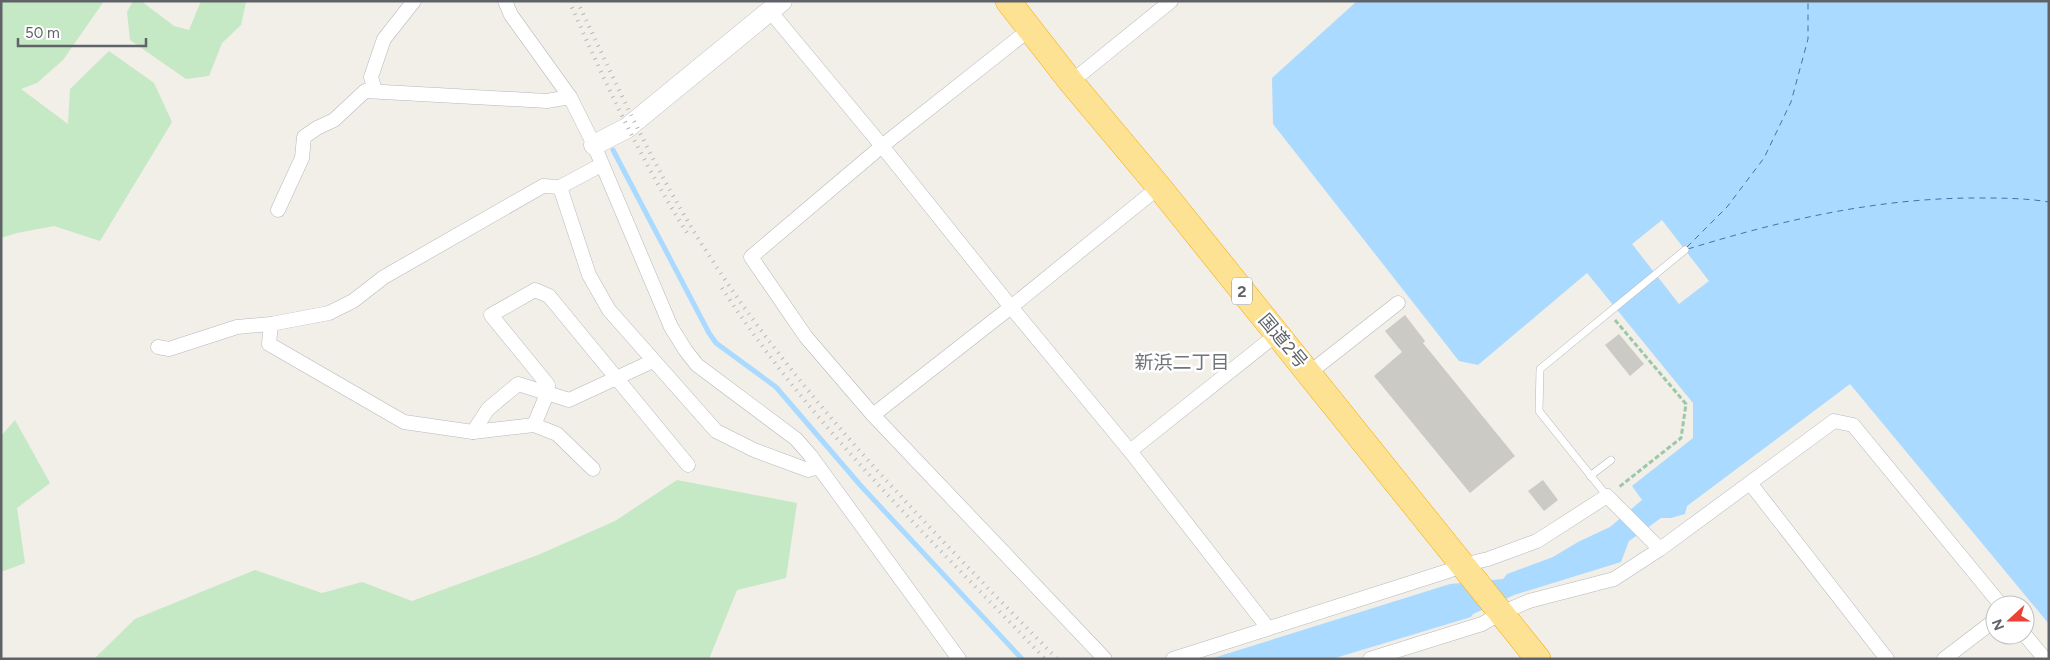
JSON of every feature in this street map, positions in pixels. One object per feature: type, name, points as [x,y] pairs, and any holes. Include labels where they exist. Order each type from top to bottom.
[{"type":"highway","name":"国道2号","points":[[1008,1],[1071,82],[1159,187],[1538,659]]},
{"type":"street","points":[[375,91],[371,77],[384,39],[414,1]]},
{"type":"street","points":[[505,1],[511,15],[570,97],[594,145],[672,327],[686,351],[697,365],[796,439],[819,467],[959,659]]},
{"type":"street","points":[[1071,82],[1171,1]]},
{"type":"street","points":[[594,145],[627,128],[776,6],[882,146],[1130,451],[1268,628]]},
{"type":"street","points":[[1030,29],[882,146],[750,257],[806,337],[873,415],[1105,659]]},
{"type":"street","points":[[278,210],[302,158],[304,137],[316,128],[334,120],[365,90],[547,101],[570,97]]},
{"type":"street","points":[[158,347],[169,349],[237,328],[271,324],[329,313],[353,301],[384,278],[544,186],[560,187],[601,165]]},
{"type":"street","points":[[560,187],[589,274],[609,310],[716,431],[754,450],[808,470],[819,467]]},
{"type":"street","points":[[873,415],[1011,307],[1159,187]]},
{"type":"street","points":[[534,425],[547,394],[548,385],[491,315],[535,290],[549,296],[688,465]]},
{"type":"street","points":[[1309,373],[1398,303]]},
{"type":"street","points":[[271,324],[268,344],[404,422],[473,432],[534,425],[557,434],[593,469]]},
{"type":"street","points":[[1130,451],[1276,334]]},
{"type":"street","points":[[473,432],[488,409],[518,384],[569,400],[653,361]]},
{"type":"street","points":[[1370,659],[1482,624],[1497,608],[1614,579],[1660,550],[1834,421],[1854,425],[1993,595]]},
{"type":"street","points":[[1750,483],[1887,659]]},
{"type":"street","points":[[1174,659],[1448,571],[1469,573],[1488,559],[1536,541],[1606,496],[1660,550]]},
{"type":"street","points":[[1944,659],[1985,628]]},
{"type":"street","points":[[2033,645],[2045,659]]},
{"type":"lane","points":[[1606,496],[1539,411],[1540,369],[1685,250]]},
{"type":"lane","points":[[1590,476],[1610,460]]},
{"type":"path","points":[[1606,496],[1681,438],[1686,404],[1611,309]]},
{"type":"green space","points":[[1,1],[104,1],[63,60],[37,83],[21,89],[68,124],[70,89],[109,51],[154,83],[172,122],[100,241],[54,226],[1,238]]},
{"type":"green space","points":[[133,1],[141,1],[174,26],[189,30],[201,1],[246,2],[241,25],[222,43],[209,76],[186,79],[130,40],[127,12]]},
{"type":"green space","points":[[15,420],[50,483],[17,508],[25,563],[1,572],[1,436]]},
{"type":"green space","points":[[677,480],[797,503],[786,578],[737,590],[709,659],[94,659],[135,619],[255,570],[322,593],[362,582],[412,601],[538,555],[615,521]]},
{"type":"water","points":[[1357,1],[2049,1],[2049,624],[2035,607],[2035,595],[2025,595],[1850,384],[1687,506],[1685,514],[1671,518],[1661,518],[1629,541],[1621,562],[1514,595],[1473,614],[1471,617],[1332,659],[1210,659],[1450,584],[1503,579],[1507,574],[1553,557],[1578,542],[1610,527],[1642,500],[1632,486],[1693,438],[1693,403],[1587,273],[1478,365],[1459,361],[1273,124],[1272,78]]},
{"type":"pier","points":[[1662,220],[1709,281],[1679,304],[1632,244]]},
{"type":"building","points":[[1405,315],[1425,341],[1423,343],[1515,456],[1470,493],[1374,376],[1402,352],[1385,331]]},
{"type":"building","points":[[1619,334],[1644,364],[1630,376],[1605,345]]},
{"type":"building","points":[[1543,480],[1558,500],[1544,511],[1528,491]]},
{"type":"waterway","points":[[613,150],[716,343],[776,387],[861,486],[1022,659]]},
{"type":"ferry route","points":[[1687,247],[1727,207],[1764,158],[1791,102],[1808,39],[1808,1]]},
{"type":"ferry route","points":[[1688,249],[1795,220],[1867,206],[1939,199],[1976,198],[2004,198],[2049,202]]},
{"type":"railway","points":[[569,1],[639,150],[689,236]]},
{"type":"railway","points":[[577,1],[639,132],[673,195],[710,257],[748,312],[830,417],[874,467],[1057,659]]},
{"type":"railway","points":[[722,288],[757,339],[834,435],[917,526],[1045,659]]},
{"type":"district","name":"新浜二丁目","points":[[1182,362]]}]
